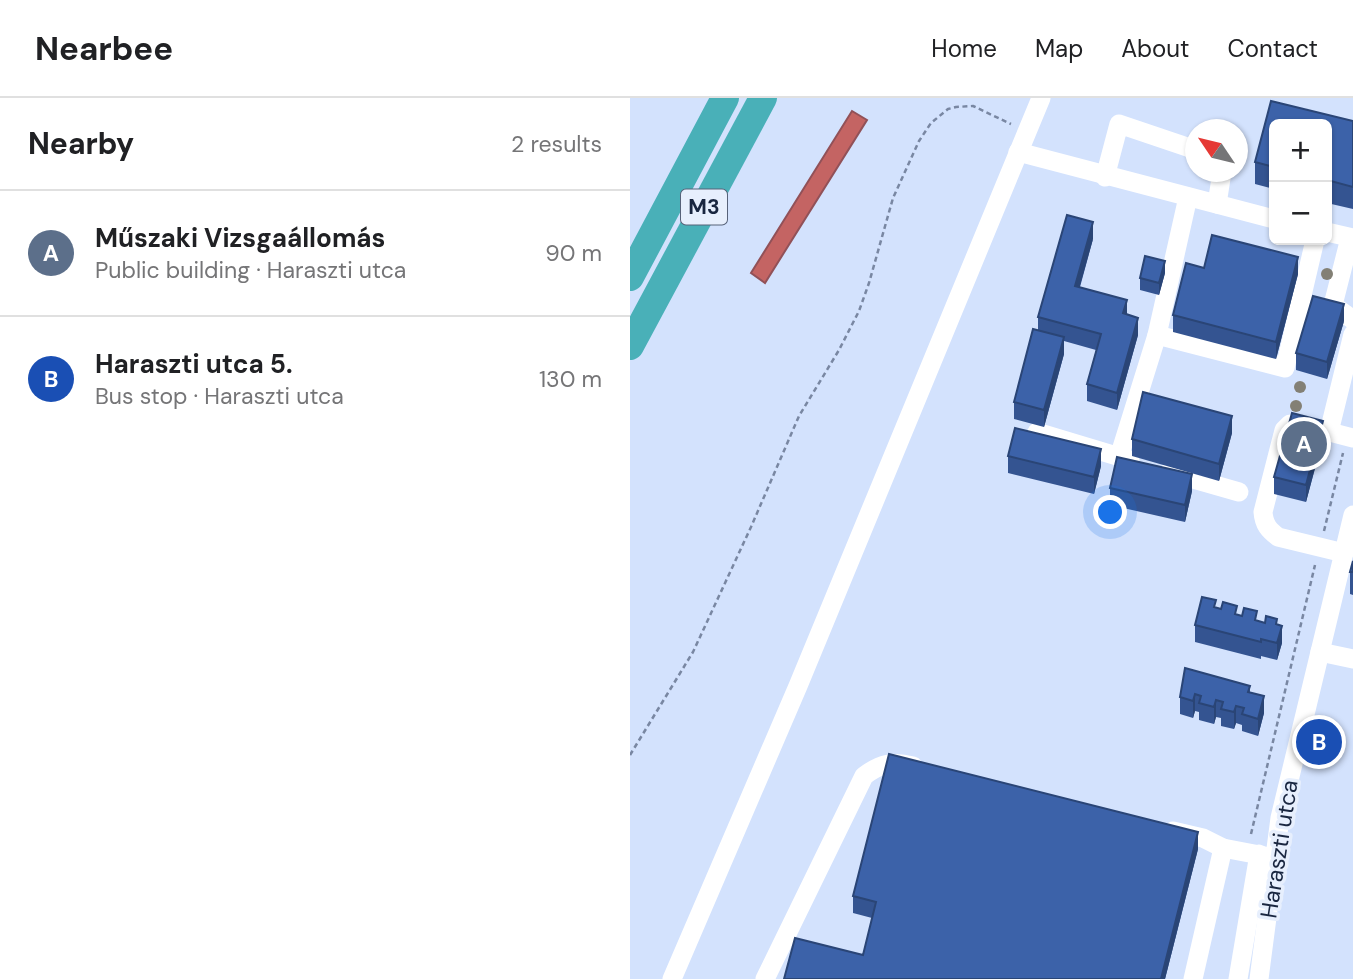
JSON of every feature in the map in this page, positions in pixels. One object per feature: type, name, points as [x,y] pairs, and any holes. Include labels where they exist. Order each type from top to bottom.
[{"type":"highway","name":"M3","points":[[632,272],[725,98]]},
{"type":"highway","name":"M3","points":[[630,346],[763,98]]},
{"type":"highway","points":[[630,360],[645,316]]},
{"type":"street","points":[[672,979],[798,686],[1041,98]]},
{"type":"street","points":[[1105,177],[1119,124],[1185,147]]},
{"type":"street","points":[[1018,152],[1105,177],[1269,218]]},
{"type":"street","points":[[1217,204],[1220,182]]},
{"type":"street","points":[[1119,457],[1157,335],[1188,197]]},
{"type":"street","points":[[1332,233],[1351,238],[1333,305],[1353,320]]},
{"type":"street","points":[[1157,335],[1284,368],[1314,245]]},
{"type":"street","points":[[1344,553],[1278,537],[1269,531],[1263,512],[1284,430],[1290,424],[1343,435],[1353,334]]},
{"type":"street","points":[[1037,432],[1239,492]]},
{"type":"street","name":"Haraszti utca","points":[[1259,979],[1261,855],[1280,818],[1353,516]]},
{"type":"street","points":[[1320,652],[1353,659]]},
{"type":"street","points":[[765,979],[864,776],[885,763],[896,762],[936,772]]},
{"type":"street","points":[[1150,825],[1203,838],[1223,848],[1261,855],[1238,979]]},
{"type":"street","points":[[1193,979],[1223,848]]},
{"type":"path","points":[[630,755],[693,652],[799,416],[839,350],[859,310],[893,198],[919,141],[931,123],[948,109],[965,105],[984,111],[1026,132]]},
{"type":"path","points":[[1261,855],[1254,812],[1320,547],[1343,435]]},
{"type":"shaded area","points":[[852,111],[867,120],[765,283],[751,273]]},
{"type":"building","points":[[1271,101],[1353,121],[1353,187],[1332,181],[1332,119],[1269,119],[1269,166],[1255,162]]},
{"type":"building","points":[[1067,215],[1093,222],[1075,286],[1127,300],[1123,313],[1138,318],[1117,393],[1087,384],[1101,334],[1038,317]]},
{"type":"building","points":[[1212,235],[1298,257],[1276,342],[1173,315],[1186,263],[1204,268]]},
{"type":"building","points":[[1145,256],[1165,261],[1159,283],[1140,278]]},
{"type":"building","points":[[1313,296],[1344,304],[1327,362],[1296,353]]},
{"type":"building","points":[[1033,329],[1064,337],[1044,410],[1014,402]]},
{"type":"building","points":[[1143,392],[1232,416],[1219,464],[1132,439]]},
{"type":"building","points":[[1292,413],[1323,421],[1306,485],[1274,477]]},
{"type":"building","points":[[1015,428],[1101,449],[1094,477],[1008,456]]},
{"type":"building","points":[[1117,457],[1192,474],[1185,505],[1110,488]]},
{"type":"building","points":[[1202,597],[1216,600],[1214,607],[1221,609],[1223,602],[1237,606],[1235,614],[1242,616],[1244,608],[1257,611],[1255,620],[1265,623],[1266,616],[1277,619],[1276,624],[1282,626],[1277,643],[1261,639],[1261,642],[1195,625]]},
{"type":"building","points":[[1185,668],[1250,686],[1248,692],[1264,696],[1258,719],[1242,714],[1244,708],[1236,706],[1234,712],[1221,709],[1223,702],[1216,700],[1214,707],[1199,703],[1201,696],[1195,694],[1193,701],[1180,697]]},
{"type":"building","points":[[889,754],[1198,832],[1161,979],[784,979],[795,938],[863,955],[876,902],[853,896]]},
{"type":"place","name":"Műszaki Vizsgaállomás","points":[[1304,444]]},
{"type":"place","name":"Haraszti utca 5.","points":[[1319,742]]}]
